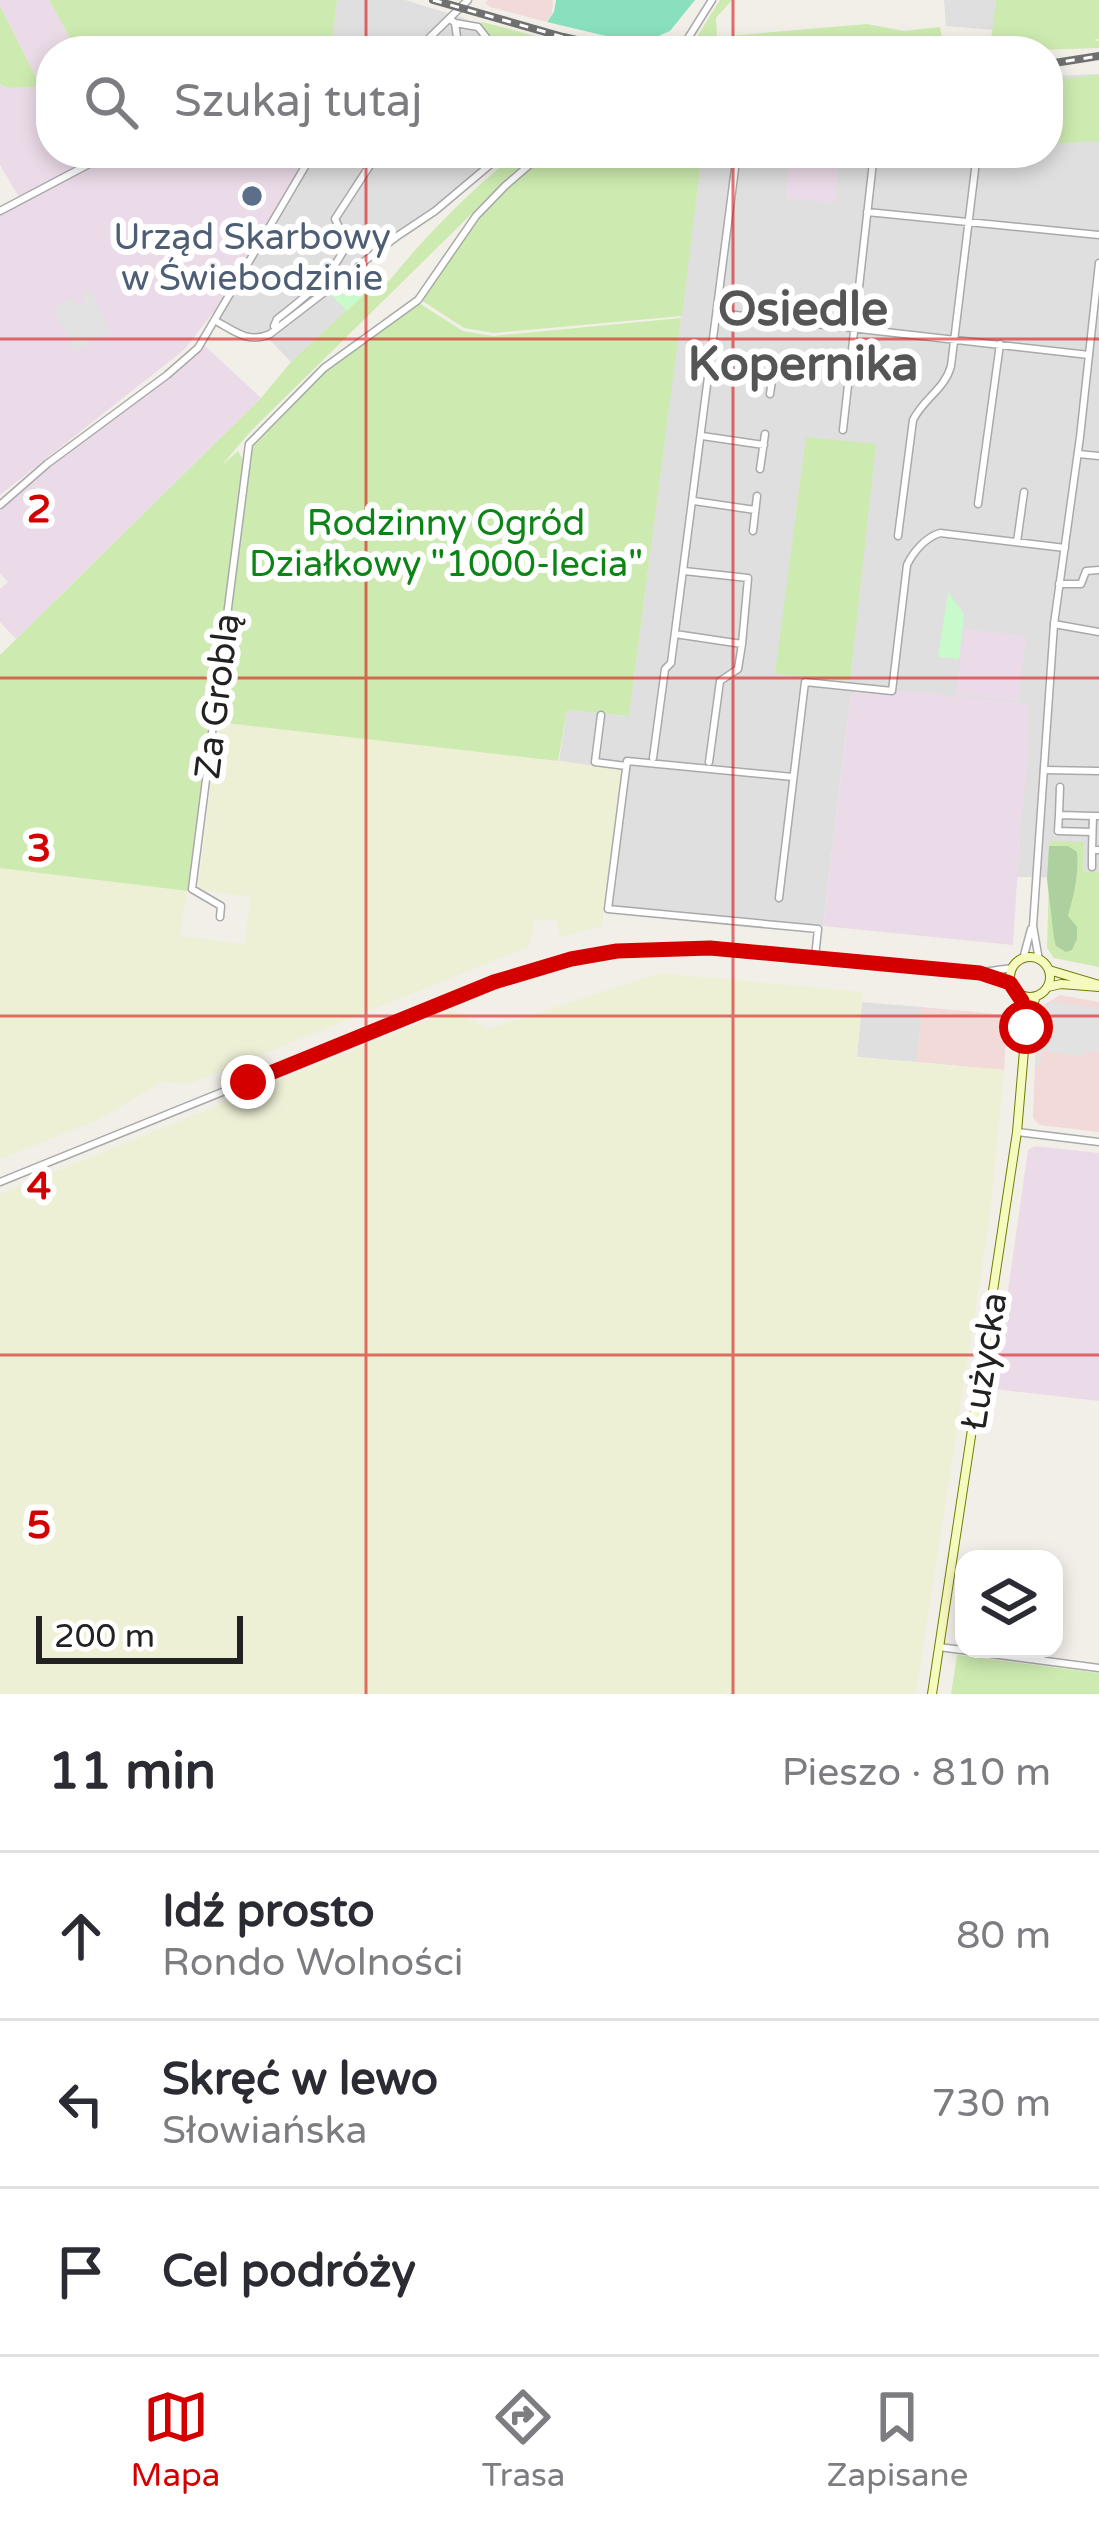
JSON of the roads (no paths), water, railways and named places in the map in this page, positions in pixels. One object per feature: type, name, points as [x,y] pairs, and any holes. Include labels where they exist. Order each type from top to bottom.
[{"type":"main road","points":[[1022,959],[1039,960],[1048,969],[1099,986],[1061,984],[1036,996],[1019,994],[1010,983],[1012,968],[1022,959]]},
{"type":"main road","points":[[1047,987],[1048,969]]},
{"type":"main road","name":"Łużycka","points":[[1019,994],[1026,1027]]},
{"type":"main road","name":"Łużycka","points":[[932,1694],[1017,1132],[1026,1027],[1036,996]]},
{"type":"street","points":[[434,36],[468,0]]},
{"type":"street","points":[[689,36],[712,0]]},
{"type":"street","points":[[453,21],[457,36]]},
{"type":"street","points":[[453,21],[478,27],[485,36]]},
{"type":"street","points":[[0,211],[82,168]]},
{"type":"street","points":[[0,505],[188,358],[216,321],[305,168]]},
{"type":"street","points":[[276,329],[274,322],[338,261],[346,245],[335,219],[368,168]]},
{"type":"street","points":[[216,321],[253,338],[266,336],[435,212],[486,168]]},
{"type":"street","name":"Za Groblą","points":[[220,917],[221,906],[192,889],[249,444],[324,368],[418,300],[476,217],[526,168]]},
{"type":"street","points":[[653,758],[664,669],[671,663],[684,571],[735,168]]},
{"type":"street","points":[[843,430],[872,168]]},
{"type":"street","points":[[898,536],[913,419],[948,377],[975,168]]},
{"type":"street","points":[[867,212],[1099,235]]},
{"type":"street","points":[[1039,960],[1033,926],[1054,624],[1099,263]]},
{"type":"street","points":[[718,314],[1089,355]]},
{"type":"street","points":[[978,504],[1000,344]]},
{"type":"street","points":[[770,394],[774,366]]},
{"type":"street","points":[[711,371],[772,379]]},
{"type":"street","points":[[760,469],[765,434]]},
{"type":"street","points":[[702,436],[764,445]]},
{"type":"street","points":[[1078,454],[1099,456]]},
{"type":"street","points":[[1017,542],[1024,492]]},
{"type":"street","points":[[753,531],[757,496]]},
{"type":"street","points":[[693,501],[755,510]]},
{"type":"street","points":[[779,898],[805,682],[892,691],[907,565],[928,538],[940,533],[1064,548]]},
{"type":"street","points":[[709,763],[720,681],[738,669],[749,563]]},
{"type":"street","points":[[1059,584],[1081,584],[1085,571],[1099,570]]},
{"type":"street","points":[[684,571],[747,578]]},
{"type":"street","points":[[1054,624],[1099,632]]},
{"type":"street","points":[[675,634],[742,644]]},
{"type":"street","points":[[601,715],[595,762],[626,766]]},
{"type":"street","points":[[794,777],[627,761],[608,909],[818,928],[815,957]]},
{"type":"street","points":[[1044,770],[1099,771]]},
{"type":"street","points":[[1060,787],[1058,831],[1092,832]]},
{"type":"street","points":[[1058,815],[1096,816],[1092,867]]},
{"type":"street","points":[[1022,959],[1033,926]]},
{"type":"street","points":[[0,1182],[494,982],[554,963],[658,947],[710,948],[980,973],[1010,983]]},
{"type":"street","points":[[980,973],[1012,968]]},
{"type":"street","points":[[1017,1132],[1099,1142]]},
{"type":"street","points":[[939,1647],[1099,1668]]},
{"type":"railway","points":[[433,0],[559,36]]},
{"type":"railway","points":[[1063,62],[1099,56]]},
{"type":"place","name":"Urząd Skarbowy w Świebodzinie","points":[[252,196]]},
{"type":"district","name":"Osiedle Kopernika","points":[[803,336]]},
{"type":"park label","name":"Rodzinny Ogród Działkowy \"1000-lecia\"","points":[[446,542]]}]
